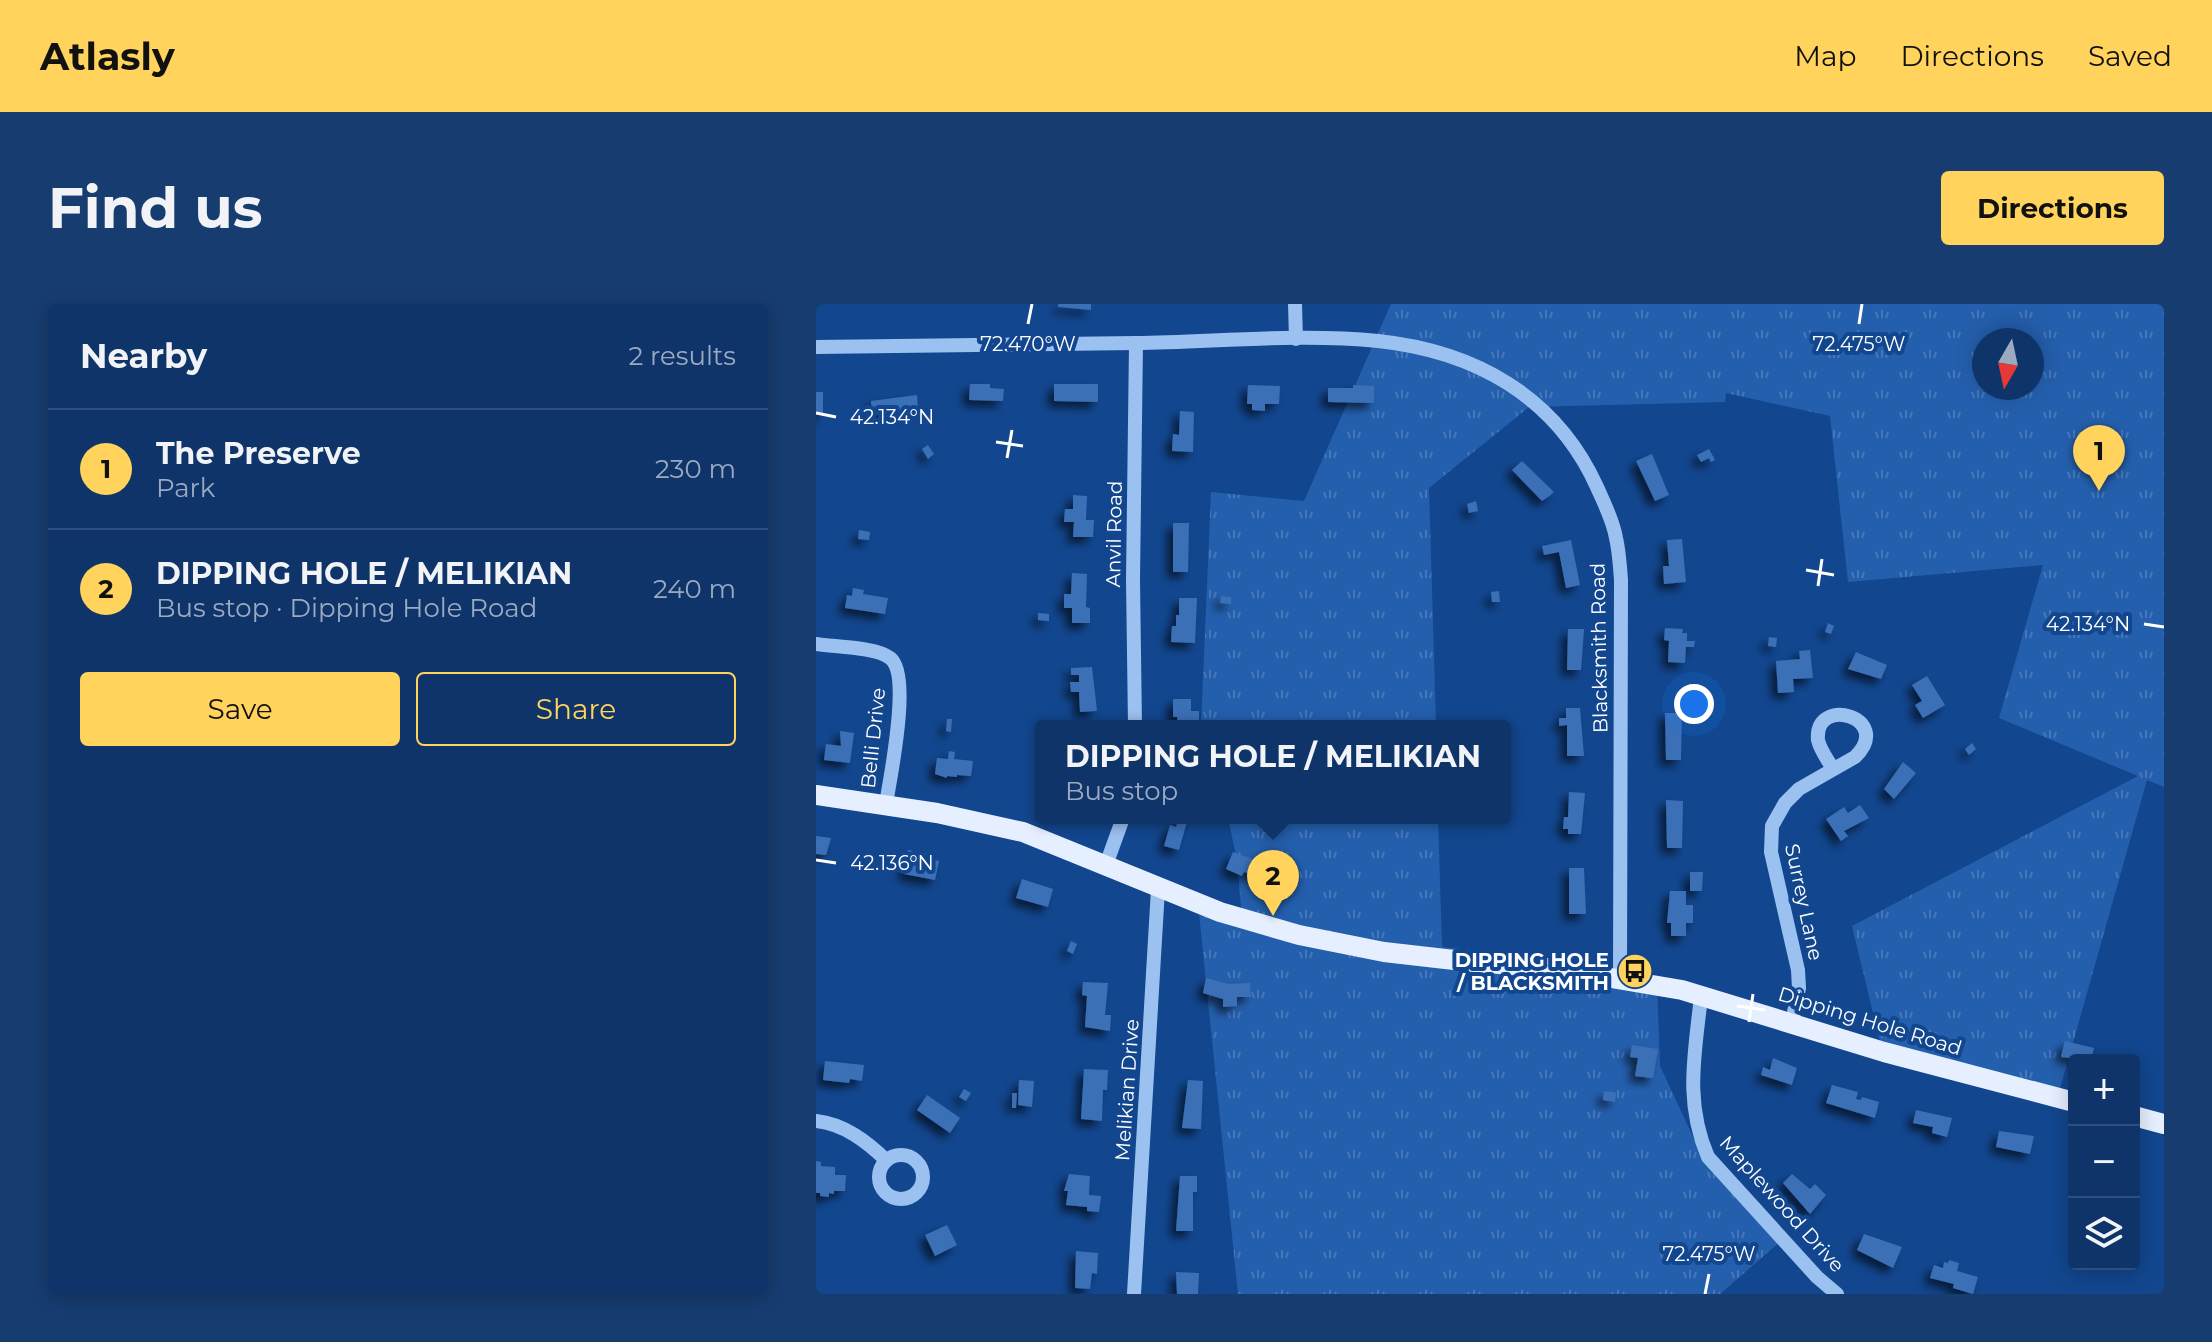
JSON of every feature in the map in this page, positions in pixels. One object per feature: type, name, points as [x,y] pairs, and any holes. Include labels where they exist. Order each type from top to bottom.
[{"type":"main road","name":"Dipping Hole Road","points":[[816,795],[937,813],[1023,832],[1158,889],[1234,917],[1336,943],[1421,957],[1558,969],[1682,990],[1884,1052],[2068,1100]]},
{"type":"main road","points":[[2140,1118],[2164,1124]]},
{"type":"street","points":[[1295,304],[1296,339]]},
{"type":"street","name":"Blacksmith Road","points":[[816,347],[1296,339],[1377,341],[1436,351],[1480,366],[1544,410],[1571,439],[1589,468],[1616,536],[1621,580],[1620,979]]},
{"type":"street","name":"Anvil Road","points":[[1135,720],[1136,343]]},
{"type":"street","name":"Belli Drive","points":[[816,644],[879,653],[891,658],[898,669],[896,741],[886,804]]},
{"type":"street","name":"Surrey Lane","points":[[1792,1022],[1799,988],[1798,970],[1771,852],[1772,826],[1785,803],[1799,789],[1833,769]]},
{"type":"street","points":[[1106,865],[1121,824]]},
{"type":"street","name":"Melikian Drive","points":[[1134,1294],[1158,889]]},
{"type":"street","name":"Maplewood Drive","points":[[1701,996],[1693,1107],[1697,1133],[1708,1157],[1817,1277],[1837,1294]]},
{"type":"street","points":[[816,1121],[855,1134],[886,1160]]},
{"type":"green space","points":[[1391,304],[2164,304],[2164,787],[2147,780],[2056,1103],[1881,1046],[1852,926],[2138,776],[1999,718],[2043,565],[1848,582],[1830,416],[1726,393],[1725,402],[1529,407],[1429,488],[1436,720],[1201,720],[1211,492],[1304,501]]},
{"type":"green space","points":[[1229,824],[1438,824],[1442,947],[1539,957],[1657,985],[1660,1066],[1694,1139],[1782,1240],[1720,1294],[1238,1294],[1199,913],[1242,919],[1237,860]]},
{"type":"building","points":[[1058,304],[1091,304],[1091,310],[1058,307]]},
{"type":"building","points":[[970,384],[990,384],[990,388],[1004,389],[1003,401],[969,400]]},
{"type":"building","points":[[1054,384],[1098,384],[1098,402],[1054,401]]},
{"type":"building","points":[[1248,385],[1280,386],[1279,404],[1265,404],[1265,411],[1252,410],[1252,404],[1247,404]]},
{"type":"building","points":[[1353,385],[1374,386],[1374,403],[1328,402],[1328,388],[1353,388]]},
{"type":"building","points":[[816,392],[823,392],[823,415],[816,415]]},
{"type":"building","points":[[917,395],[918,411],[872,415],[871,401]]},
{"type":"building","points":[[1180,411],[1194,412],[1193,452],[1172,451],[1173,434],[1179,435]]},
{"type":"building","points":[[928,445],[934,454],[928,459],[922,449]]},
{"type":"building","points":[[1709,449],[1715,460],[1711,462],[1709,458],[1701,462],[1697,455]]},
{"type":"building","points":[[1652,454],[1669,495],[1655,501],[1636,461]]},
{"type":"building","points":[[1522,461],[1554,492],[1542,501],[1512,470]]},
{"type":"building","points":[[1073,495],[1087,496],[1086,520],[1094,520],[1093,537],[1073,537],[1074,522],[1064,522],[1065,509],[1073,509]]},
{"type":"building","points":[[1476,501],[1478,511],[1469,513],[1467,504]]},
{"type":"building","points":[[1173,523],[1189,523],[1188,572],[1173,572]]},
{"type":"building","points":[[859,530],[870,532],[869,540],[858,539]]},
{"type":"building","points":[[1682,539],[1686,582],[1664,584],[1663,566],[1669,566],[1667,540]]},
{"type":"building","points":[[1571,540],[1580,585],[1566,588],[1559,552],[1544,555],[1542,546]]},
{"type":"building","points":[[1072,573],[1087,574],[1086,607],[1090,608],[1090,623],[1072,623],[1072,608],[1064,608],[1064,594],[1071,594]]},
{"type":"building","points":[[853,588],[864,590],[863,594],[888,598],[885,614],[845,608],[847,595],[852,596]]},
{"type":"building","points":[[1499,591],[1500,602],[1492,602],[1491,592]]},
{"type":"building","points":[[1221,596],[1231,597],[1231,604],[1220,603]]},
{"type":"building","points":[[1179,598],[1197,598],[1195,643],[1171,642],[1172,626],[1176,626],[1176,615],[1179,615]]},
{"type":"building","points":[[1038,613],[1049,614],[1049,621],[1038,620]]},
{"type":"building","points":[[1828,623],[1834,626],[1831,634],[1825,632]]},
{"type":"building","points":[[1665,628],[1683,629],[1682,633],[1687,633],[1687,641],[1695,641],[1694,647],[1686,647],[1685,663],[1668,662],[1669,641],[1664,640]]},
{"type":"building","points":[[1568,629],[1584,629],[1581,670],[1567,670]]},
{"type":"building","points":[[1769,637],[1777,638],[1776,647],[1768,646]]},
{"type":"building","points":[[1810,650],[1813,678],[1793,679],[1794,692],[1778,693],[1776,661],[1800,659],[1799,651]]},
{"type":"building","points":[[1856,652],[1887,665],[1881,679],[1848,669]]},
{"type":"building","points":[[1092,667],[1097,711],[1080,712],[1079,692],[1071,692],[1070,682],[1079,682],[1079,675],[1071,675],[1071,668]]},
{"type":"building","points":[[1927,676],[1945,705],[1923,718],[1915,705],[1922,701],[1912,685]]},
{"type":"building","points":[[1173,699],[1191,699],[1191,711],[1199,711],[1199,720],[1177,720],[1173,717]]},
{"type":"building","points":[[1566,708],[1580,708],[1584,756],[1567,756],[1567,725],[1559,726],[1559,718],[1566,718]]},
{"type":"building","points":[[1665,713],[1682,713],[1681,760],[1666,760]]},
{"type":"building","points":[[947,719],[952,719],[951,732],[946,731]]},
{"type":"building","points":[[840,731],[854,733],[850,763],[824,760],[826,744],[841,746]]},
{"type":"building","points":[[1972,743],[1976,749],[1969,755],[1965,749]]},
{"type":"building","points":[[949,751],[955,752],[954,759],[973,761],[971,776],[947,778],[935,774],[937,758],[948,759]]},
{"type":"building","points":[[1903,762],[1916,773],[1894,799],[1884,789]]},
{"type":"building","points":[[1569,792],[1585,793],[1581,834],[1568,834],[1568,829],[1563,829],[1564,817],[1568,817]]},
{"type":"building","points":[[1666,800],[1683,801],[1682,848],[1667,848]]},
{"type":"building","points":[[1860,805],[1869,818],[1844,831],[1848,836],[1841,841],[1826,819],[1844,807],[1848,813]]},
{"type":"building","points":[[1177,824],[1186,824],[1179,850],[1164,846],[1170,825],[1176,827]]},
{"type":"building","points":[[816,836],[831,838],[826,855],[816,854]]},
{"type":"building","points":[[908,850],[928,854],[928,859],[939,861],[935,880],[904,874]]},
{"type":"building","points":[[1233,852],[1270,865],[1264,879],[1244,872],[1242,876],[1226,869]]},
{"type":"building","points":[[1569,868],[1584,868],[1586,914],[1569,914]]},
{"type":"building","points":[[1690,872],[1703,872],[1702,891],[1690,891]]},
{"type":"building","points":[[1022,879],[1053,889],[1048,907],[1016,898]]},
{"type":"building","points":[[1670,891],[1686,891],[1686,905],[1693,905],[1693,923],[1686,923],[1686,936],[1671,936],[1671,923],[1667,923]]},
{"type":"building","points":[[1071,941],[1077,944],[1073,954],[1067,951]]},
{"type":"building","points":[[1206,978],[1229,984],[1250,983],[1251,997],[1237,997],[1237,1006],[1223,1007],[1223,999],[1203,993]]},
{"type":"building","points":[[1083,982],[1108,983],[1105,1015],[1111,1015],[1110,1031],[1085,1027],[1087,996],[1082,995]]},
{"type":"building","points":[[2065,1041],[2094,1048],[2092,1054],[2061,1057]]},
{"type":"building","points":[[1632,1045],[1658,1049],[1653,1078],[1635,1076],[1638,1058],[1630,1057]]},
{"type":"building","points":[[1773,1058],[1797,1068],[1792,1085],[1761,1075],[1763,1067],[1770,1070]]},
{"type":"building","points":[[825,1061],[864,1065],[862,1081],[823,1080]]},
{"type":"building","points":[[1084,1069],[1108,1070],[1107,1090],[1103,1090],[1102,1121],[1081,1119]]},
{"type":"building","points":[[1019,1080],[1034,1081],[1032,1107],[1018,1105]]},
{"type":"building","points":[[1188,1080],[1203,1081],[1201,1129],[1182,1128]]},
{"type":"building","points":[[1832,1085],[1858,1092],[1856,1099],[1861,1100],[1862,1097],[1879,1102],[1875,1118],[1826,1103]]},
{"type":"building","points":[[964,1089],[971,1093],[966,1101],[959,1097]]},
{"type":"building","points":[[1604,1091],[1616,1093],[1615,1102],[1603,1100]]},
{"type":"building","points":[[1012,1093],[1017,1093],[1016,1108],[1012,1108]]},
{"type":"building","points":[[927,1095],[960,1118],[950,1133],[917,1110]]},
{"type":"building","points":[[1916,1110],[1952,1118],[1947,1137],[1932,1133],[1933,1127],[1913,1123]]},
{"type":"building","points":[[1999,1131],[2034,1136],[2030,1154],[1996,1147]]},
{"type":"building","points":[[816,1161],[821,1162],[821,1166],[835,1167],[835,1175],[846,1175],[845,1191],[834,1191],[834,1194],[829,1193],[829,1197],[816,1193]]},
{"type":"building","points":[[1069,1174],[1090,1176],[1089,1195],[1101,1196],[1099,1212],[1087,1211],[1087,1207],[1066,1205],[1068,1191],[1064,1191]]},
{"type":"building","points":[[1792,1174],[1810,1189],[1815,1184],[1826,1195],[1810,1214],[1783,1183]]},
{"type":"building","points":[[1180,1176],[1197,1176],[1197,1192],[1193,1192],[1193,1231],[1176,1231]]},
{"type":"building","points":[[947,1225],[957,1245],[935,1256],[925,1235]]},
{"type":"building","points":[[1864,1234],[1902,1247],[1893,1268],[1857,1250]]},
{"type":"building","points":[[1076,1251],[1098,1253],[1097,1274],[1092,1273],[1090,1289],[1075,1288]]},
{"type":"building","points":[[1949,1260],[1959,1263],[1957,1271],[1978,1277],[1973,1294],[1953,1288],[1954,1284],[1930,1278],[1934,1265],[1943,1268],[1944,1262],[1948,1263]]},
{"type":"building","points":[[1176,1272],[1199,1273],[1198,1294],[1177,1294]]},
{"type":"place","name":"The Preserve","points":[[2099,491]]},
{"type":"place","name":"DIPPING HOLE / MELIKIAN","points":[[1273,916]]},
{"type":"place","name":"DIPPING HOLE / BLACKSMITH","points":[[1635,971]]}]
